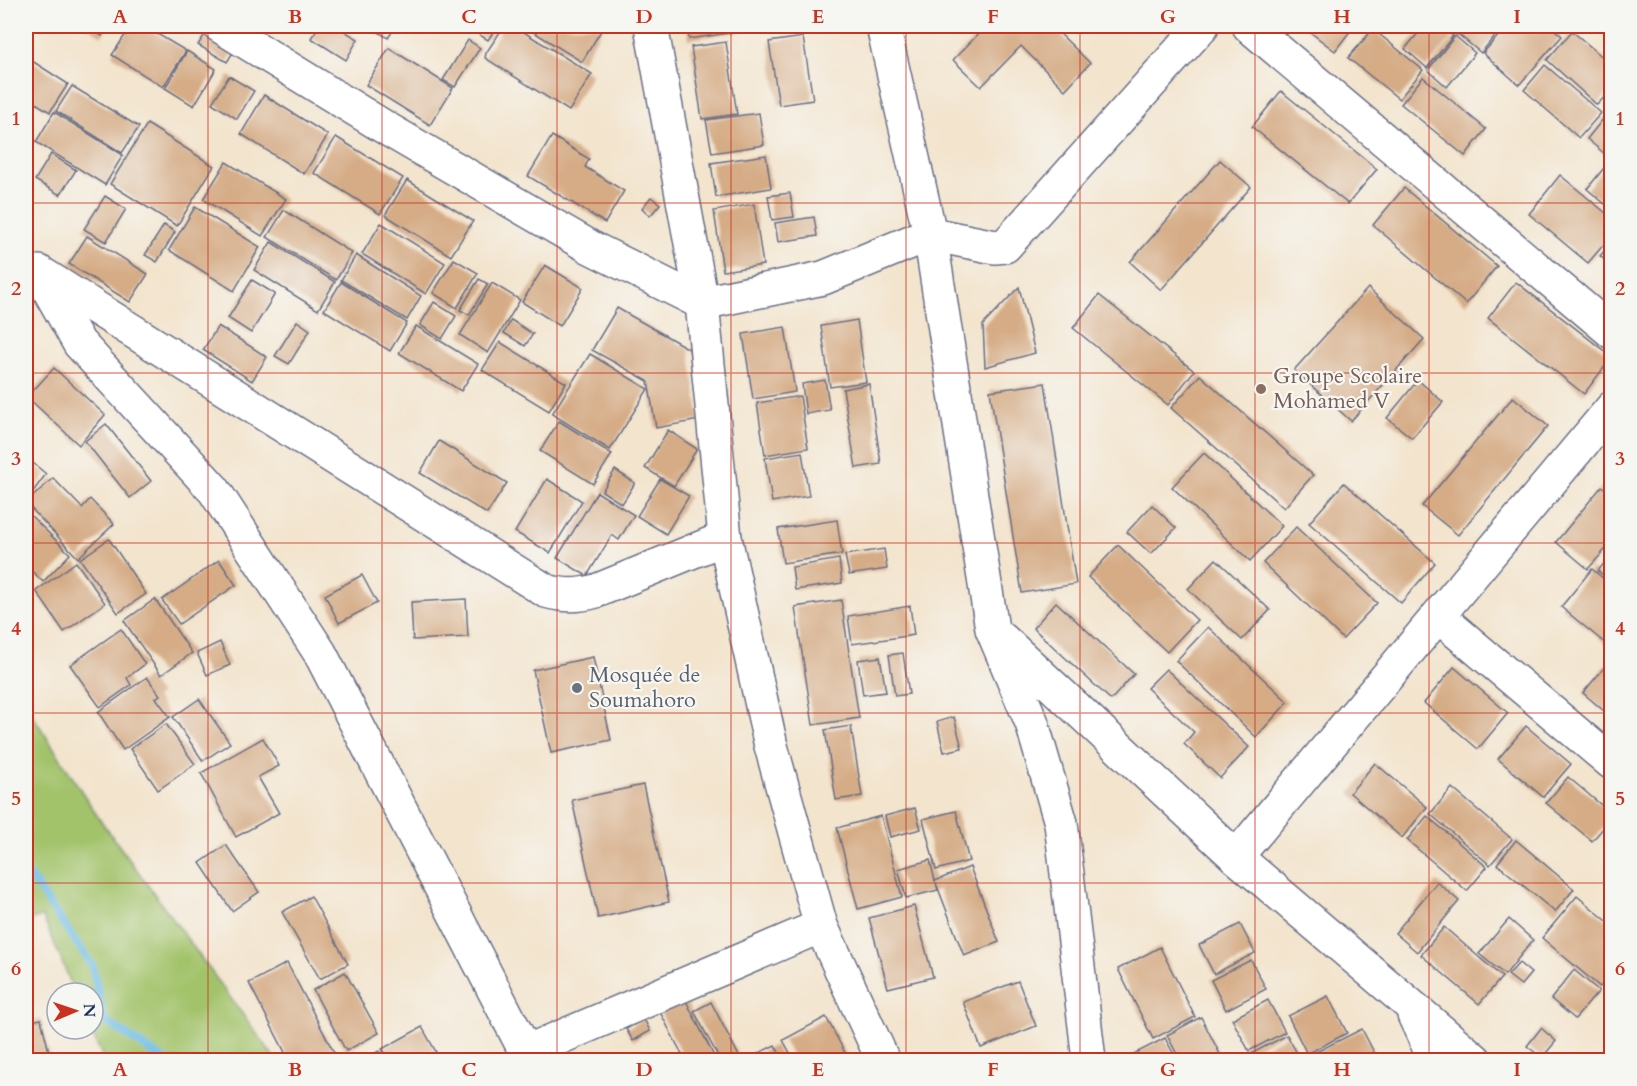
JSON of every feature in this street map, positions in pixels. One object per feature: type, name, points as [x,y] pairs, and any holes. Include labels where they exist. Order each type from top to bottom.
[{"type":"street","points":[[220,26],[379,124],[590,247],[702,303],[823,278],[930,234],[995,248],[1005,246],[1202,26]]},
{"type":"street","points":[[651,26],[702,303],[725,538],[771,746],[821,926],[883,1060]]},
{"type":"street","points":[[883,26],[930,234],[992,629],[1032,723],[1061,823],[1089,1060]]},
{"type":"street","points":[[1249,26],[1611,332]]},
{"type":"street","points":[[32,268],[546,591],[579,596],[596,591],[725,538]]},
{"type":"street","points":[[32,268],[80,343],[214,490],[320,653],[528,1056],[821,926]]},
{"type":"street","points":[[1236,857],[1611,408]]},
{"type":"street","points":[[1438,616],[1611,762]]},
{"type":"street","points":[[992,629],[1236,857],[1475,1060]]},
{"type":"street","points":[[1410,1005],[1435,1060]]},
{"type":"green space","points":[[26,705],[98,817],[276,1060],[104,1060],[95,1041],[105,1041],[105,981],[70,981],[43,917],[26,920]]},
{"type":"building","points":[[86,26],[108,26],[102,36]]},
{"type":"building","points":[[131,26],[144,26],[186,51],[163,87],[112,55]]},
{"type":"building","points":[[319,26],[336,26],[358,39],[346,60],[311,38]]},
{"type":"building","points":[[369,26],[396,26],[388,38]]},
{"type":"building","points":[[465,26],[497,26],[488,40]]},
{"type":"building","points":[[504,26],[514,26],[592,74],[569,111],[485,58]]},
{"type":"building","points":[[524,26],[597,26],[602,29],[582,62]]},
{"type":"building","points":[[687,26],[756,26],[757,29],[689,39]]},
{"type":"building","points":[[986,26],[1052,26],[1090,63],[1065,90],[1021,46],[981,87],[953,60]]},
{"type":"building","points":[[1302,26],[1354,26],[1335,51]]},
{"type":"building","points":[[1424,26],[1441,26],[1453,36],[1427,68],[1405,49]]},
{"type":"building","points":[[1445,26],[1464,26],[1457,35]]},
{"type":"building","points":[[1467,26],[1503,26],[1481,53],[1459,35]]},
{"type":"building","points":[[1507,26],[1550,26],[1562,36],[1519,85],[1483,53]]},
{"type":"building","points":[[209,28],[237,46],[227,62],[198,45]]},
{"type":"building","points":[[1373,29],[1423,70],[1399,99],[1348,58]]},
{"type":"building","points":[[1572,31],[1612,65],[1612,89],[1597,105],[1547,60]]},
{"type":"building","points":[[1455,36],[1475,53],[1447,87],[1428,70]]},
{"type":"building","points":[[803,37],[813,100],[779,105],[769,42]]},
{"type":"building","points":[[468,40],[480,48],[455,87],[443,80]]},
{"type":"building","points":[[726,42],[737,114],[702,119],[691,47]]},
{"type":"building","points":[[389,48],[453,88],[430,125],[366,85]]},
{"type":"building","points":[[187,51],[216,69],[194,106],[165,88]]},
{"type":"building","points":[[26,57],[68,84],[50,112],[26,97]]},
{"type":"building","points":[[1545,65],[1601,113],[1579,138],[1524,90]]},
{"type":"building","points":[[229,76],[254,91],[237,119],[212,103]]},
{"type":"building","points":[[1423,77],[1486,129],[1465,156],[1401,104]]},
{"type":"building","points":[[72,86],[139,127],[122,153],[56,111]]},
{"type":"building","points":[[1281,91],[1377,169],[1348,204],[1252,127]]},
{"type":"building","points":[[264,95],[328,135],[304,174],[241,134]]},
{"type":"building","points":[[54,112],[123,155],[105,185],[36,142]]},
{"type":"building","points":[[759,113],[764,145],[712,153],[706,120]]},
{"type":"building","points":[[1607,114],[1612,118],[1612,160],[1587,139]]},
{"type":"building","points":[[147,124],[214,166],[177,226],[110,184]]},
{"type":"building","points":[[26,135],[35,141],[26,156]]},
{"type":"building","points":[[552,136],[589,159],[585,167],[624,191],[605,223],[528,176]]},
{"type":"building","points":[[336,137],[403,178],[380,214],[314,173]]},
{"type":"building","points":[[51,154],[76,170],[60,195],[35,180]]},
{"type":"building","points":[[766,155],[771,188],[716,197],[711,163]]},
{"type":"building","points":[[1220,160],[1251,187],[1161,290],[1130,262]]},
{"type":"building","points":[[226,162],[286,199],[262,236],[203,199]]},
{"type":"building","points":[[1608,163],[1612,165],[1612,210],[1587,189]]},
{"type":"building","points":[[1560,175],[1612,218],[1612,235],[1588,263],[1529,214]]},
{"type":"building","points":[[407,180],[473,221],[451,256],[385,215]]},
{"type":"building","points":[[1404,188],[1497,266],[1466,304],[1373,225]]},
{"type":"building","points":[[790,193],[794,217],[772,220],[768,196]]},
{"type":"building","points":[[105,196],[126,209],[106,242],[84,229]]},
{"type":"building","points":[[651,197],[660,204],[650,216],[642,208]]},
{"type":"building","points":[[754,204],[763,265],[723,271],[714,211]]},
{"type":"building","points":[[195,207],[260,247],[234,291],[169,250]]},
{"type":"building","points":[[284,210],[352,253],[336,280],[267,237]]},
{"type":"building","points":[[814,217],[817,236],[778,242],[775,223]]},
{"type":"building","points":[[381,223],[445,263],[426,294],[362,254]]},
{"type":"building","points":[[164,225],[175,232],[157,262],[145,255]]},
{"type":"building","points":[[87,236],[148,274],[130,302],[69,264]]},
{"type":"building","points":[[271,242],[335,282],[318,310],[254,270]]},
{"type":"building","points":[[1612,242],[1612,266],[1600,256]]},
{"type":"building","points":[[356,255],[421,296],[407,320],[341,280]]},
{"type":"building","points":[[454,259],[478,273],[457,308],[433,293]]},
{"type":"building","points":[[545,265],[583,288],[560,326],[522,302]]},
{"type":"building","points":[[479,279],[488,284],[469,315],[460,310]]},
{"type":"building","points":[[252,280],[275,294],[251,333],[228,318]]},
{"type":"building","points":[[341,282],[407,323],[390,351],[324,310]]},
{"type":"building","points":[[1516,282],[1612,357],[1584,394],[1488,318]]},
{"type":"building","points":[[492,283],[520,300],[488,353],[460,335]]},
{"type":"building","points":[[1019,287],[1035,353],[985,367],[983,325]]},
{"type":"building","points":[[1368,288],[1424,339],[1351,421],[1294,370]]},
{"type":"building","points":[[1099,295],[1194,371],[1168,405],[1073,328]]},
{"type":"building","points":[[434,302],[456,316],[442,339],[420,325]]},
{"type":"building","points":[[617,308],[689,349],[700,420],[656,428],[648,381],[592,350]]},
{"type":"building","points":[[511,320],[533,334],[525,346],[504,333]]},
{"type":"building","points":[[857,320],[866,382],[830,387],[821,326]]},
{"type":"building","points":[[297,321],[310,330],[289,364],[275,356]]},
{"type":"building","points":[[218,326],[267,357],[252,381],[203,350]]},
{"type":"building","points":[[416,326],[478,364],[461,391],[399,353]]},
{"type":"building","points":[[785,327],[795,392],[753,399],[743,334]]},
{"type":"building","points":[[500,342],[566,383],[549,411],[482,370]]},
{"type":"building","points":[[590,354],[648,389],[610,450],[552,414]]},
{"type":"building","points":[[54,368],[105,415],[79,445],[27,397]]},
{"type":"building","points":[[1200,375],[1313,475],[1284,508],[1171,408]]},
{"type":"building","points":[[825,380],[830,410],[806,414],[802,384]]},
{"type":"building","points":[[1418,380],[1443,402],[1412,438],[1387,418]]},
{"type":"building","points":[[1045,383],[1076,584],[1022,593],[990,391]]},
{"type":"building","points":[[869,384],[881,464],[856,468],[843,389]]},
{"type":"building","points":[[800,396],[808,448],[765,455],[757,403]]},
{"type":"building","points":[[1513,397],[1548,426],[1458,535],[1422,506]]},
{"type":"building","points":[[559,421],[612,454],[593,484],[540,451]]},
{"type":"building","points":[[106,424],[151,481],[130,498],[85,441]]},
{"type":"building","points":[[668,430],[697,449],[674,486],[645,468]]},
{"type":"building","points":[[439,441],[507,483],[487,514],[420,473]]},
{"type":"building","points":[[802,452],[809,496],[772,502],[765,458]]},
{"type":"building","points":[[1204,453],[1282,526],[1250,561],[1172,487]]},
{"type":"building","points":[[26,457],[46,474],[26,501]]},
{"type":"building","points":[[615,470],[635,483],[622,504],[602,491]]},
{"type":"building","points":[[53,478],[82,508],[90,499],[114,524],[78,558],[26,503]]},
{"type":"building","points":[[547,479],[582,501],[550,553],[515,532]]},
{"type":"building","points":[[660,479],[689,496],[666,534],[637,516]]},
{"type":"building","points":[[1344,483],[1435,563],[1401,603],[1309,523]]},
{"type":"building","points":[[1602,486],[1612,495],[1612,542],[1588,569],[1556,542]]},
{"type":"building","points":[[597,492],[634,515],[619,540],[612,535],[587,576],[557,558]]},
{"type":"building","points":[[1152,505],[1176,528],[1151,554],[1127,532]]},
{"type":"building","points":[[26,511],[70,554],[43,582],[26,565]]},
{"type":"building","points":[[837,520],[842,554],[783,563],[778,529]]},
{"type":"building","points":[[1296,527],[1377,603],[1343,639],[1263,563]]},
{"type":"building","points":[[109,539],[146,594],[118,613],[80,559]]},
{"type":"building","points":[[1118,545],[1197,620],[1167,652],[1088,577]]},
{"type":"building","points":[[884,549],[887,569],[849,575],[845,555]]},
{"type":"building","points":[[1612,553],[1612,582],[1598,571]]},
{"type":"building","points":[[839,559],[842,583],[795,590],[792,567]]},
{"type":"building","points":[[1216,559],[1270,610],[1242,640],[1188,589]]},
{"type":"building","points":[[219,560],[236,585],[179,624],[162,600]]},
{"type":"building","points":[[76,562],[105,603],[64,632],[36,591]]},
{"type":"building","points":[[1592,569],[1612,586],[1612,649],[1561,607]]},
{"type":"building","points":[[362,575],[377,603],[339,623],[325,595]]},
{"type":"building","points":[[155,599],[192,653],[161,675],[124,621]]},
{"type":"building","points":[[466,599],[468,637],[413,640],[411,602]]},
{"type":"building","points":[[841,600],[859,718],[813,725],[795,607]]},
{"type":"building","points":[[1056,602],[1134,674],[1111,700],[1033,628]]},
{"type":"building","points":[[910,606],[914,635],[852,644],[848,616]]},
{"type":"building","points":[[1208,627],[1288,702],[1256,737],[1176,661]]},
{"type":"building","points":[[121,629],[145,664],[127,678],[131,685],[100,707],[70,665]]},
{"type":"building","points":[[220,642],[230,665],[207,675],[197,653]]},
{"type":"building","points":[[903,653],[909,694],[895,696],[889,655]]},
{"type":"building","points":[[593,657],[611,740],[551,753],[533,670]]},
{"type":"building","points":[[880,657],[886,692],[863,695],[858,660]]},
{"type":"building","points":[[1612,658],[1612,702],[1604,711],[1583,693]]},
{"type":"building","points":[[1454,667],[1508,713],[1478,749],[1424,703]]},
{"type":"building","points":[[1166,669],[1249,747],[1220,778],[1184,744],[1194,732],[1147,688]]},
{"type":"building","points":[[147,677],[160,695],[156,698],[170,717],[123,750],[98,712]]},
{"type":"building","points":[[199,699],[230,743],[203,761],[173,717]]},
{"type":"building","points":[[954,717],[962,748],[944,752],[937,722]]},
{"type":"building","points":[[166,724],[195,764],[158,790],[130,749]]},
{"type":"building","points":[[851,726],[862,796],[836,800],[825,730]]},
{"type":"building","points":[[1526,726],[1571,764],[1543,797],[1498,759]]},
{"type":"building","points":[[263,738],[279,766],[258,777],[279,813],[236,837],[201,773]]},
{"type":"building","points":[[1375,763],[1427,807],[1402,838],[1350,793]]},
{"type":"building","points":[[1568,777],[1612,814],[1612,818],[1592,841],[1546,803]]},
{"type":"building","points":[[643,785],[669,902],[598,918],[572,800]]},
{"type":"building","points":[[1452,788],[1512,839],[1490,865],[1430,814]]},
{"type":"building","points":[[915,808],[921,829],[890,837],[885,816]]},
{"type":"building","points":[[956,811],[969,861],[936,870],[923,819]]},
{"type":"building","points":[[881,816],[902,897],[858,909],[837,828]]},
{"type":"building","points":[[1427,816],[1487,867],[1467,891],[1407,840]]},
{"type":"building","points":[[1516,840],[1574,889],[1555,912],[1497,864]]},
{"type":"building","points":[[226,845],[259,892],[232,911],[200,863]]},
{"type":"building","points":[[930,860],[935,881],[970,867],[999,942],[964,956],[936,883],[938,890],[906,898],[898,869]]},
{"type":"building","points":[[1437,882],[1459,901],[1417,952],[1395,933]]},
{"type":"building","points":[[311,896],[348,964],[320,979],[282,912]]},
{"type":"building","points":[[1577,896],[1612,925],[1612,973],[1600,987],[1542,938]]},
{"type":"building","points":[[914,906],[933,977],[888,988],[869,918]]},
{"type":"building","points":[[1509,919],[1533,940],[1505,975],[1479,954]]},
{"type":"building","points":[[1240,924],[1255,953],[1214,974],[1199,945]]},
{"type":"building","points":[[1444,927],[1502,977],[1479,1004],[1421,955]]},
{"type":"building","points":[[1160,947],[1195,1017],[1153,1039],[1118,969]]},
{"type":"building","points":[[1251,960],[1266,989],[1226,1010],[1211,980]]},
{"type":"building","points":[[287,963],[338,1060],[289,1060],[249,983]]},
{"type":"building","points":[[1519,963],[1531,973],[1521,985],[1508,975]]},
{"type":"building","points":[[1574,970],[1599,991],[1575,1019],[1551,999]]},
{"type":"building","points":[[345,972],[379,1033],[346,1051],[313,990]]},
{"type":"building","points":[[1018,981],[1036,1026],[981,1048],[963,1002]]},
{"type":"building","points":[[1612,983],[1612,999],[1604,992]]},
{"type":"building","points":[[26,985],[31,1005],[26,1006]]},
{"type":"building","points":[[683,995],[716,1060],[685,1060],[658,1008]]},
{"type":"building","points":[[1328,996],[1347,1033],[1307,1054],[1288,1016]]},
{"type":"building","points":[[1268,1000],[1285,1032],[1249,1051],[1232,1019]]},
{"type":"building","points":[[711,1002],[739,1056],[732,1060],[720,1060],[694,1011]]},
{"type":"building","points":[[826,1017],[849,1060],[794,1060],[783,1040]]},
{"type":"building","points":[[1201,1017],[1223,1060],[1180,1060],[1167,1035]]},
{"type":"building","points":[[41,1019],[51,1060],[26,1060],[26,1022]]},
{"type":"building","points":[[644,1019],[650,1031],[633,1041],[626,1029]]},
{"type":"building","points":[[422,1027],[436,1052],[421,1060],[389,1060],[382,1049]]},
{"type":"building","points":[[1541,1028],[1556,1041],[1542,1058],[1527,1046]]},
{"type":"building","points":[[1362,1029],[1378,1060],[1341,1060],[1340,1057],[1333,1060],[1316,1060],[1312,1054]]},
{"type":"building","points":[[1287,1035],[1300,1059],[1250,1060],[1247,1056]]},
{"type":"building","points":[[1165,1038],[1177,1060],[1132,1060],[1130,1056]]},
{"type":"building","points":[[775,1045],[783,1060],[757,1060],[755,1055]]},
{"type":"building","points":[[379,1051],[384,1060],[362,1060]]},
{"type":"waterway","points":[[26,871],[92,965],[104,1020],[164,1060]]},
{"type":"place","name":"Groupe Scolaire Mohamed V","points":[[1261,389]]},
{"type":"place","name":"Mosquée de Soumahoro","points":[[577,688]]}]
